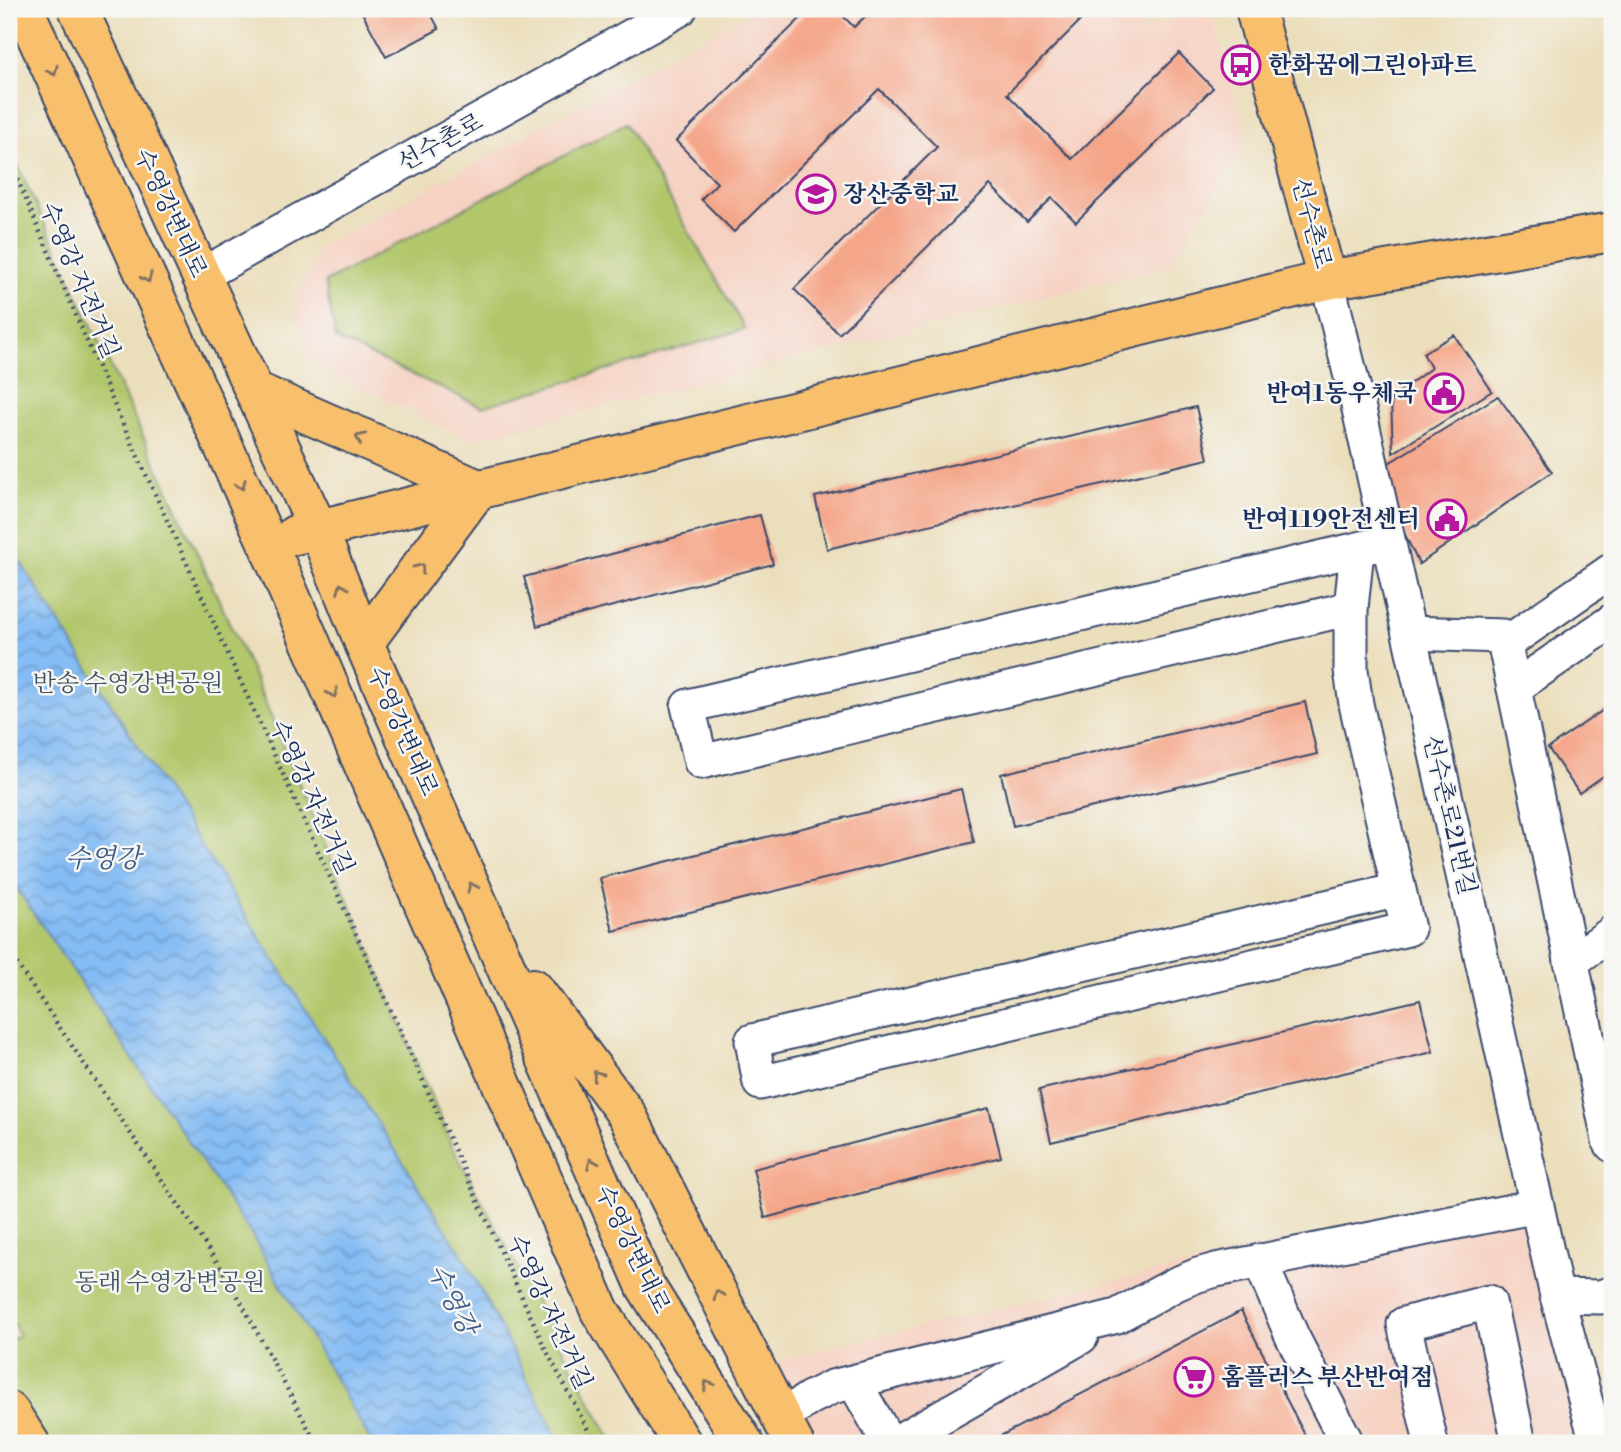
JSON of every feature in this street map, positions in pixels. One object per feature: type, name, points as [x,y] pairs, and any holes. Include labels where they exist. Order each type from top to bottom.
[{"type":"main road","name":"수영강변대로","points":[[24,9],[267,542],[600,1311],[682,1443]]},
{"type":"main road","name":"수영강변대로","points":[[78,9],[318,529],[364,643],[646,1287],[744,1443]]},
{"type":"main road","name":"선수촌로","points":[[1255,9],[1327,280],[1612,232]]},
{"type":"main road","points":[[267,542],[1327,280]]},
{"type":"main road","points":[[255,391],[478,489]]},
{"type":"main road","points":[[364,643],[478,489]]},
{"type":"main road","points":[[493,934],[627,1115],[787,1431]]},
{"type":"main road","points":[[9,1411],[30,1443]]},
{"type":"main road","points":[[9,1429],[17,1443]]},
{"type":"street","name":"선수촌로","points":[[200,276],[680,9]]},
{"type":"street","name":"선수촌로21번길","points":[[1327,280],[1358,405],[1373,546],[1409,633],[1557,1296],[1597,1443]]},
{"type":"street","points":[[1351,608],[701,762],[688,706],[1373,546]]},
{"type":"street","points":[[1373,546],[1351,608],[1351,670],[1356,704],[1399,890],[1408,929],[760,1083],[752,1041],[1399,890]]},
{"type":"street","points":[[1505,644],[1612,570]]},
{"type":"street","points":[[1514,688],[1612,621]]},
{"type":"street","points":[[1409,633],[1503,636],[1571,962],[1604,1073],[1609,1140],[1612,1145]]},
{"type":"street","points":[[1571,962],[1612,933]]},
{"type":"street","points":[[895,1443],[1117,1316],[1198,1275],[1537,1206]]},
{"type":"street","points":[[1259,1261],[1292,1336],[1347,1443]]},
{"type":"street","points":[[1557,1296],[1601,1297],[1612,1293]]},
{"type":"street","points":[[1431,1443],[1404,1324],[1489,1302],[1519,1443]]},
{"type":"street","points":[[787,1431],[810,1398],[832,1387],[1117,1316]]},
{"type":"street","points":[[854,1382],[889,1443]]},
{"type":"path","name":"수영강 자전거길","points":[[9,160],[118,413],[311,836],[546,1350],[595,1443]]},
{"type":"path","points":[[9,952],[231,1283],[316,1443]]},
{"type":"shaded area","name":"장산중학교","points":[[757,9],[1137,9],[1145,30],[1196,9],[1211,9],[1247,140],[1170,266],[471,440],[311,363],[293,308],[319,248]]},
{"type":"shaded area","points":[[1514,1188],[1579,1443],[804,1443],[766,1363]]},
{"type":"green space","points":[[626,123],[745,329],[482,407],[336,339],[325,282]]},
{"type":"green space","points":[[9,147],[253,674],[452,1146],[613,1443],[9,1443],[9,1341],[19,1335],[9,1314]]},
{"type":"water","name":"수영강","points":[[9,544],[464,1258],[560,1443],[372,1443],[252,1235],[9,877]]},
{"type":"building","points":[[360,9],[445,9],[432,16],[439,29],[386,57]]},
{"type":"building","points":[[810,9],[836,9],[854,27],[873,9],[915,9],[920,13],[924,9],[1092,9],[1007,94],[1072,159],[1179,53],[1213,88],[1076,222],[1052,198],[1027,222],[990,185],[839,334],[794,289],[937,147],[879,89],[734,232],[701,199],[717,183],[676,141]]},
{"type":"building","points":[[1454,335],[1492,391],[1393,453],[1391,398],[1431,368],[1423,353]]},
{"type":"building","points":[[1498,396],[1552,472],[1419,564],[1397,518],[1384,466]]},
{"type":"building","points":[[1196,407],[1208,459],[827,549],[815,497]]},
{"type":"building","points":[[760,515],[773,564],[537,626],[524,577]]},
{"type":"building","points":[[1305,702],[1317,754],[1013,826],[1001,774]]},
{"type":"building","points":[[1612,704],[1612,770],[1579,793],[1548,748]]},
{"type":"building","points":[[961,789],[974,842],[613,931],[600,878]]},
{"type":"building","points":[[1420,1000],[1433,1052],[1051,1142],[1039,1090]]},
{"type":"building","points":[[989,1108],[1001,1157],[765,1218],[753,1169]]},
{"type":"building","name":"홈플러스 부산반여점","points":[[1241,1311],[1309,1443],[987,1443]]},
{"type":"place","name":"한화꿈에그린아파트","points":[[1241,65]]},
{"type":"place","name":"장산중학교","points":[[816,194]]},
{"type":"place","name":"반여1동우체국","points":[[1444,393]]},
{"type":"place","name":"반여119안전센터","points":[[1447,519]]},
{"type":"place","name":"홈플러스 부산반여점","points":[[1194,1377]]},
{"type":"park label","name":"반송 수영강변공원","points":[[128,683]]},
{"type":"park label","name":"동래 수영강변공원","points":[[170,1282]]}]
